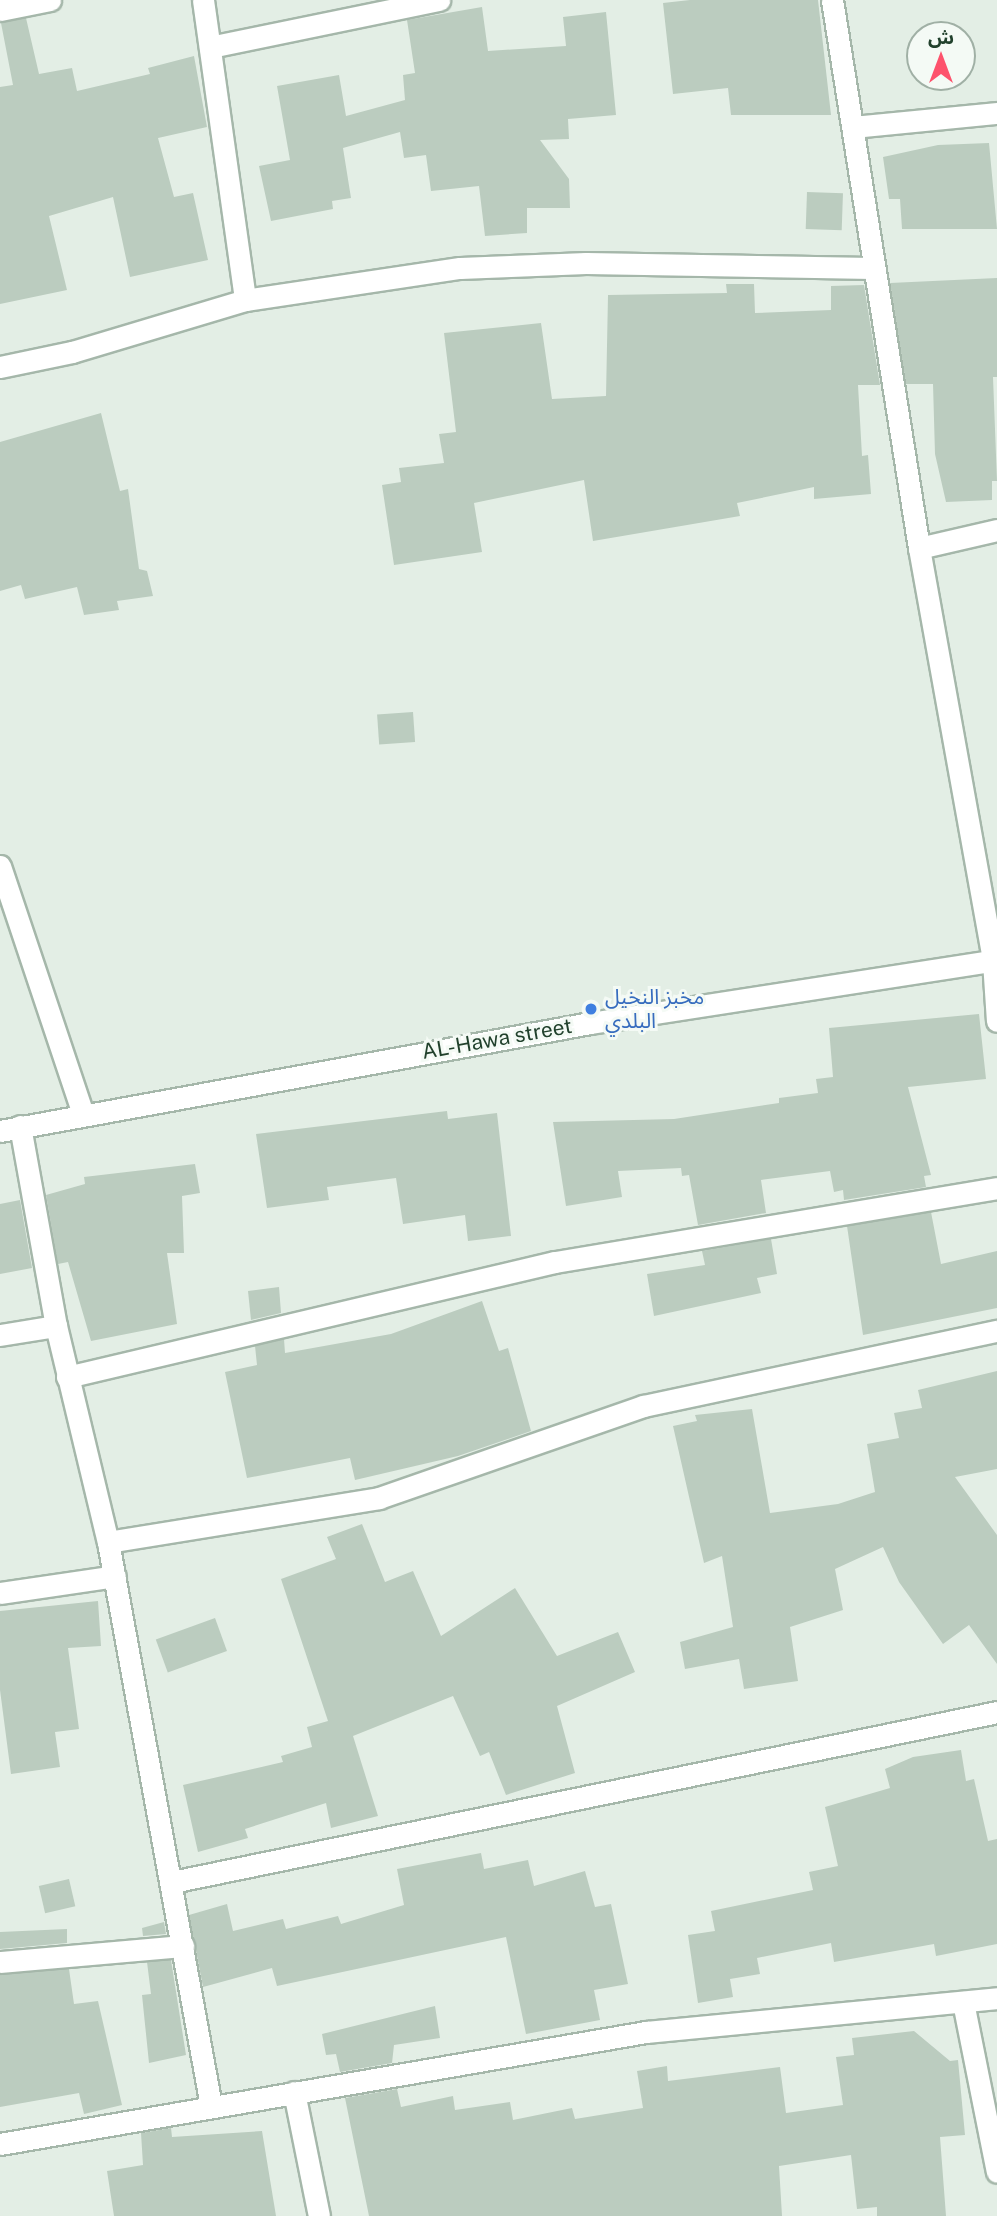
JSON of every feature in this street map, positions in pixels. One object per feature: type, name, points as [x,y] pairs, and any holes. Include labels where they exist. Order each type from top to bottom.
[{"type":"street","points":[[0,10],[50,0]]},
{"type":"street","points":[[203,0],[245,300]]},
{"type":"street","points":[[210,47],[439,0]]},
{"type":"street","points":[[832,0],[872,268],[919,548],[995,961],[997,1021]]},
{"type":"street","points":[[853,127],[997,113]]},
{"type":"street","points":[[0,367],[72,352],[245,300],[488,266],[872,268]]},
{"type":"street","points":[[919,548],[997,530]]},
{"type":"street","points":[[0,866],[83,1114]]},
{"type":"street","name":"AL-Hawa street","points":[[10,1128],[590,1023],[995,961]]},
{"type":"street","points":[[10,1128],[115,1576],[211,2106]]},
{"type":"street","points":[[68,1377],[555,1262],[997,1188]]},
{"type":"street","points":[[0,1335],[56,1326]]},
{"type":"street","points":[[108,1542],[379,1498],[643,1406],[997,1331]]},
{"type":"street","points":[[0,1593],[115,1576]]},
{"type":"street","points":[[172,1882],[997,1712]]},
{"type":"street","points":[[0,1962],[183,1946]]},
{"type":"street","points":[[0,2144],[681,2027],[997,1998]]},
{"type":"street","points":[[963,2002],[997,2172]]},
{"type":"street","points":[[294,2092],[319,2216]]},
{"type":"building","points":[[690,0],[818,0],[831,115],[731,115],[728,88],[673,94],[663,3]]},
{"type":"building","points":[[482,7],[488,51],[566,46],[563,17],[606,12],[616,115],[568,119],[569,139],[540,140],[569,179],[570,208],[527,208],[527,233],[485,236],[479,186],[431,191],[426,155],[404,158],[400,132],[343,148],[351,198],[332,201],[333,209],[271,221],[259,166],[290,160],[277,86],[339,75],[346,116],[405,100],[403,75],[415,73],[407,20]]},
{"type":"building","points":[[26,18],[39,74],[72,68],[77,91],[150,74],[148,68],[194,56],[207,127],[158,138],[174,197],[193,193],[208,260],[130,277],[113,197],[49,216],[67,290],[0,304],[0,87],[13,85],[1,23]]},
{"type":"building","points":[[989,143],[997,229],[902,229],[900,199],[889,199],[883,157],[938,145]]},
{"type":"building","points":[[807,192],[843,193],[842,230],[806,229]]},
{"type":"building","points":[[997,278],[997,377],[993,377],[997,481],[992,481],[992,500],[946,502],[935,454],[933,384],[906,384],[890,283]]},
{"type":"building","points":[[726,284],[754,284],[755,313],[831,310],[831,286],[864,285],[880,385],[858,385],[862,456],[868,455],[871,494],[814,499],[814,487],[737,503],[740,516],[593,541],[584,480],[474,503],[482,552],[394,565],[382,485],[401,482],[399,468],[444,463],[439,434],[456,432],[444,333],[541,323],[552,399],[606,396],[608,295],[727,293]]},
{"type":"building","points":[[101,413],[120,491],[128,489],[139,569],[147,571],[153,596],[117,601],[119,610],[84,615],[77,587],[25,599],[21,585],[0,591],[0,442]]},
{"type":"building","points":[[413,712],[415,742],[379,744],[377,715]]},
{"type":"building","points":[[979,1014],[986,1079],[908,1087],[931,1175],[924,1176],[926,1187],[844,1200],[843,1190],[834,1192],[830,1171],[761,1180],[766,1213],[698,1225],[689,1175],[682,1176],[681,1168],[618,1171],[622,1197],[566,1206],[553,1122],[674,1119],[779,1103],[779,1098],[818,1093],[816,1079],[833,1077],[829,1028]]},
{"type":"building","points":[[447,1111],[448,1119],[497,1113],[511,1236],[468,1241],[465,1215],[403,1224],[396,1178],[327,1187],[329,1200],[267,1208],[256,1134]]},
{"type":"building","points":[[195,1164],[200,1193],[182,1196],[184,1253],[167,1253],[177,1324],[91,1341],[68,1262],[58,1264],[46,1195],[85,1184],[84,1177]]},
{"type":"building","points":[[20,1200],[32,1268],[0,1274],[0,1204]]},
{"type":"building","points":[[931,1212],[941,1264],[997,1251],[997,1308],[863,1335],[847,1226]]},
{"type":"building","points":[[771,1239],[777,1274],[757,1278],[761,1293],[654,1316],[647,1274],[705,1265],[702,1251]]},
{"type":"building","points":[[279,1287],[281,1313],[251,1320],[248,1291]]},
{"type":"building","points":[[482,1301],[499,1351],[508,1348],[531,1431],[458,1456],[355,1480],[350,1458],[247,1478],[225,1372],[257,1365],[255,1346],[284,1339],[285,1353],[391,1334]]},
{"type":"building","points":[[997,1371],[997,1469],[955,1477],[997,1535],[997,1664],[969,1625],[943,1644],[899,1582],[883,1547],[835,1569],[843,1610],[790,1627],[798,1681],[744,1689],[739,1659],[685,1669],[680,1642],[733,1627],[722,1556],[704,1563],[673,1426],[697,1421],[695,1415],[752,1409],[770,1513],[838,1504],[875,1492],[867,1444],[899,1438],[894,1413],[922,1408],[918,1390]]},
{"type":"building","points":[[362,1524],[385,1582],[413,1571],[441,1636],[515,1588],[557,1656],[618,1632],[635,1672],[557,1706],[575,1773],[506,1795],[489,1752],[480,1756],[453,1696],[353,1736],[378,1816],[331,1828],[326,1803],[245,1829],[248,1838],[198,1852],[183,1785],[283,1762],[281,1756],[312,1747],[307,1727],[328,1721],[281,1579],[336,1559],[327,1537]]},
{"type":"building","points":[[98,1601],[101,1646],[68,1648],[79,1729],[55,1732],[60,1767],[11,1774],[0,1690],[0,1611]]},
{"type":"building","points":[[215,1618],[227,1651],[168,1672],[156,1640]]},
{"type":"building","points":[[961,1750],[966,1781],[974,1779],[988,1841],[997,1839],[997,1944],[936,1956],[934,1944],[834,1962],[831,1943],[757,1958],[760,1974],[730,1979],[733,1997],[698,2003],[688,1935],[715,1931],[711,1911],[813,1890],[809,1872],[838,1866],[825,1807],[890,1788],[885,1769],[913,1757]]},
{"type":"building","points":[[481,1853],[484,1869],[528,1860],[534,1886],[585,1871],[595,1907],[611,1904],[628,1984],[594,1990],[600,2020],[526,2034],[506,1937],[277,1986],[272,1968],[203,1987],[189,1915],[227,1904],[233,1931],[283,1919],[286,1929],[338,1916],[341,1924],[404,1905],[397,1869]]},
{"type":"building","points":[[69,1879],[75,1906],[45,1913],[39,1886]]},
{"type":"building","points":[[164,1922],[166,1934],[143,1936],[142,1928]]},
{"type":"building","points":[[67,1929],[67,1943],[0,1949],[0,1932]]},
{"type":"building","points":[[171,1960],[186,2055],[149,2063],[142,1995],[151,1994],[147,1962]]},
{"type":"building","points":[[69,1969],[74,2004],[98,2001],[122,2105],[84,2114],[79,2093],[0,2107],[0,1975]]},
{"type":"building","points":[[435,2006],[440,2038],[394,2045],[392,2063],[340,2072],[336,2054],[326,2055],[322,2034]]},
{"type":"building","points":[[914,2031],[950,2061],[958,2060],[965,2135],[940,2137],[946,2216],[877,2216],[877,2207],[857,2209],[851,2155],[779,2166],[782,2216],[369,2216],[345,2098],[397,2089],[401,2107],[453,2096],[455,2110],[510,2102],[513,2120],[572,2108],[575,2119],[643,2108],[637,2071],[667,2066],[668,2081],[780,2067],[786,2113],[843,2105],[836,2057],[854,2055],[852,2038]]},
{"type":"building","points":[[171,2128],[172,2137],[262,2131],[276,2216],[114,2216],[107,2171],[143,2165],[141,2133]]},
{"type":"place","name":"مخبز النخيل البلدي","points":[[591,1009]]}]
